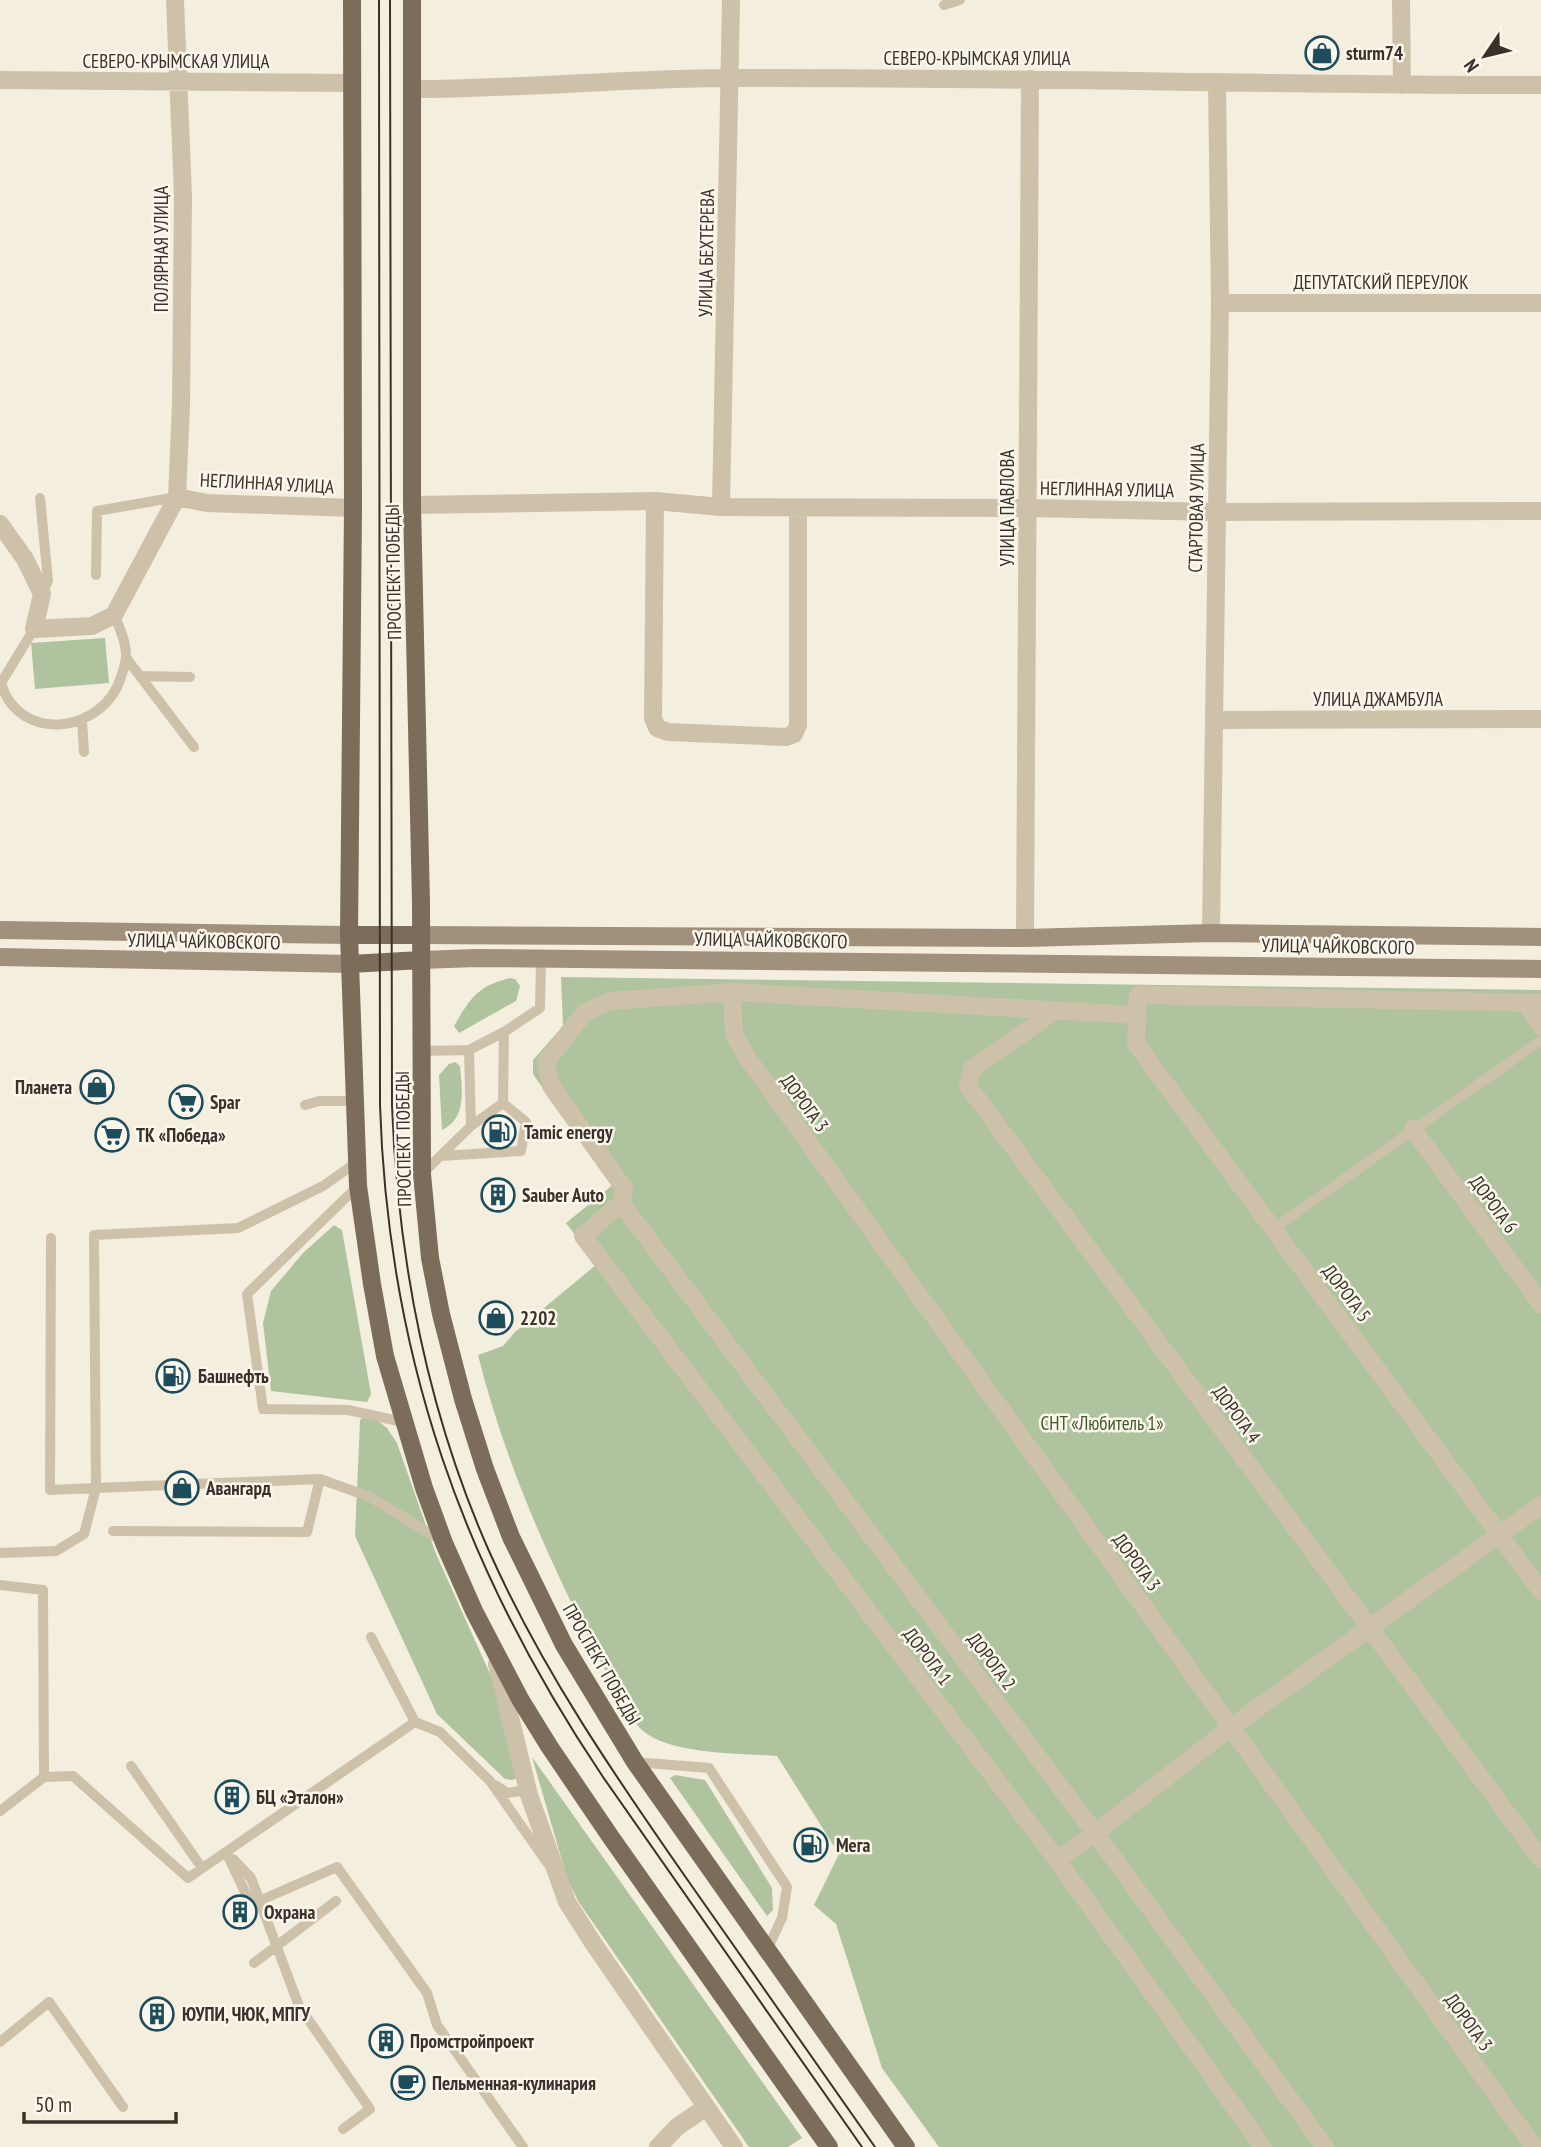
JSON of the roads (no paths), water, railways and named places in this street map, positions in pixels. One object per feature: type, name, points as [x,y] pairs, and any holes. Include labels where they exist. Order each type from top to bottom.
[{"type":"main road","name":"ПРОСПЕКТ ПОБЕДЫ","points":[[352,0],[353,508],[349,935],[358,1186],[385,1356],[403,1422],[444,1543],[520,1699],[556,1757],[829,2147]]},
{"type":"main road","name":"ПРОСПЕКТ ПОБЕДЫ","points":[[412,0],[412,505],[421,935],[422,1174],[430,1258],[441,1314],[485,1469],[512,1537],[548,1613],[591,1691],[635,1762],[906,2147]]},
{"type":"main road","name":"УЛИЦА ЧАЙКОВСКОГО","points":[[0,930],[349,935],[1025,938],[1210,933],[1541,937]]},
{"type":"main road","name":"УЛИЦА ЧАЙКОВСКОГО","points":[[0,957],[351,964],[421,960],[541,959],[1541,969]]},
{"type":"street","name":"ПОЛЯРНАЯ УЛИЦА","points":[[175,0],[183,210],[177,497]]},
{"type":"street","name":"УЛИЦА БЕХТЕРЕВА","points":[[721,507],[731,0]]},
{"type":"street","points":[[1401,0],[1402,85]]},
{"type":"street","name":"СЕВЕРО-КРЫМСКАЯ УЛИЦА","points":[[412,89],[731,78],[1541,85]]},
{"type":"street","name":"УЛИЦА ПАВЛОВА","points":[[1025,938],[1030,79]]},
{"type":"street","name":"СЕВЕРО-КРЫМСКАЯ УЛИЦА","points":[[0,80],[352,83]]},
{"type":"street","name":"СТАРТОВАЯ УЛИЦА","points":[[1210,933],[1220,303],[1217,83]]},
{"type":"street","name":"ДЕПУТАТСКИЙ ПЕРЕУЛОК","points":[[1220,303],[1541,303]]},
{"type":"street","name":"НЕГЛИННАЯ УЛИЦА","points":[[114,615],[177,497],[207,503],[353,508]]},
{"type":"street","points":[[655,501],[653,718],[657,728],[668,732],[786,737],[794,734],[798,725],[798,508]]},
{"type":"street","name":"НЕГЛИННАЯ УЛИЦА","points":[[412,505],[655,501],[721,507],[798,508],[1028,508],[1217,512],[1541,511]]},
{"type":"street","points":[[0,524],[25,559],[42,594],[34,629],[92,626],[114,615]]},
{"type":"street","name":"УЛИЦА ДЖАМБУЛА","points":[[1215,720],[1541,719]]},
{"type":"street","points":[[621,1203],[624,1188],[551,1086],[546,1062],[584,1012],[610,1001],[732,992],[1137,1015],[1138,995],[1533,1003],[1541,1026]]},
{"type":"street","name":"ДОРОГА 3","points":[[732,992],[734,1035],[746,1056],[1534,2147]]},
{"type":"street","name":"ДОРОГА 4","points":[[1053,1012],[972,1069],[968,1086],[1541,1859]]},
{"type":"street","name":"ДОРОГА 5","points":[[1137,1015],[1136,1044],[1541,1591]]},
{"type":"street","name":"ДОРОГА 6","points":[[1413,1129],[1541,1304]]},
{"type":"street","name":"ДОРОГА 2","points":[[621,1203],[1095,1833],[1325,2147]]},
{"type":"street","name":"ДОРОГА 1","points":[[621,1203],[583,1236],[1057,1860],[1263,2147]]},
{"type":"street","points":[[1057,1860],[1231,1727],[1541,1506]]},
{"type":"street","points":[[494,1650],[529,1795],[567,1902],[734,2147]]},
{"type":"street","points":[[658,2147],[677,2127],[706,2107]]},
{"type":"lane","points":[[944,5],[960,0]]},
{"type":"lane","points":[[96,575],[97,512],[177,497]]},
{"type":"lane","points":[[40,498],[48,581],[42,594]]},
{"type":"lane","points":[[34,629],[1,683],[2,698],[32,721],[65,724],[82,721],[96,712],[118,687],[127,659],[125,642],[114,615]]},
{"type":"lane","points":[[127,659],[194,747]]},
{"type":"lane","points":[[141,676],[190,677]]},
{"type":"lane","points":[[82,721],[84,752]]},
{"type":"lane","points":[[422,1051],[469,1050],[504,1032],[540,1008],[541,959]]},
{"type":"lane","points":[[503,1103],[504,1032]]},
{"type":"lane","points":[[1273,1229],[1541,1040]]},
{"type":"lane","points":[[469,1050],[471,1126]]},
{"type":"lane","points":[[305,1105],[319,1101],[354,1101]]},
{"type":"lane","points":[[422,1174],[471,1126],[503,1103]]},
{"type":"lane","points":[[440,1156],[521,1151],[526,1122],[503,1103]]},
{"type":"lane","points":[[0,1553],[55,1551],[83,1534],[96,1488],[94,1235],[238,1228],[323,1185],[357,1162]]},
{"type":"lane","points":[[358,1186],[247,1294],[262,1409],[348,1410],[403,1422]]},
{"type":"lane","points":[[51,1238],[50,1490],[320,1479],[370,1497],[444,1543]]},
{"type":"lane","points":[[113,1531],[307,1532],[320,1479]]},
{"type":"lane","points":[[0,1585],[43,1590],[44,1777]]},
{"type":"lane","points":[[371,1637],[415,1722],[440,1732],[490,1781],[507,1793],[522,1791],[529,1795]]},
{"type":"lane","points":[[0,1811],[44,1777],[73,1776],[188,1878],[415,1722]]},
{"type":"lane","points":[[635,1762],[709,1768],[787,1887],[782,1918],[767,1950]]},
{"type":"lane","points":[[131,1766],[202,1868]]},
{"type":"lane","points":[[490,1781],[558,1877]]},
{"type":"lane","points":[[226,1852],[246,1894],[259,1901],[299,2006],[370,2109],[343,2129]]},
{"type":"lane","points":[[259,1901],[337,1867],[427,1993],[437,2025],[523,2147]]},
{"type":"lane","points":[[254,1963],[336,1901]]},
{"type":"lane","points":[[0,2042],[48,2002],[123,2107]]},
{"type":"tram line","points":[[379,0],[380,1105],[386,1198],[399,1287],[417,1374],[442,1458],[473,1539],[510,1620],[554,1699],[603,1777],[862,2147]]},
{"type":"tram line","points":[[390,0],[392,1106],[401,1220],[420,1333],[433,1389],[467,1498],[489,1551],[532,1638],[581,1721],[634,1802],[875,2147]]},
{"type":"place","name":"sturm74","points":[[1322,53]]},
{"type":"place","name":"Планета","points":[[97,1087]]},
{"type":"place","name":"Spar","points":[[186,1102]]},
{"type":"place","name":"Tamic energy","points":[[499,1132]]},
{"type":"place","name":"ТК «Победа»","points":[[112,1135]]},
{"type":"place","name":"Sauber Auto","points":[[498,1195]]},
{"type":"place","name":"2202","points":[[496,1318]]},
{"type":"place","name":"Башнефть","points":[[173,1376]]},
{"type":"place","name":"Авангард","points":[[182,1488]]},
{"type":"place","name":"БЦ «Эталон»","points":[[232,1797]]},
{"type":"place","name":"Мега","points":[[811,1845]]},
{"type":"place","name":"Охрана","points":[[240,1912]]},
{"type":"place","name":"ЮУПИ, ЧЮК, МПГУ","points":[[157,2014]]},
{"type":"place","name":"Промстройпроект","points":[[386,2041]]},
{"type":"place","name":"Пельменная-кулинария","points":[[408,2083]]},
{"type":"park label","name":"СНТ «Любитель 1»","points":[[1102,1423]]}]
